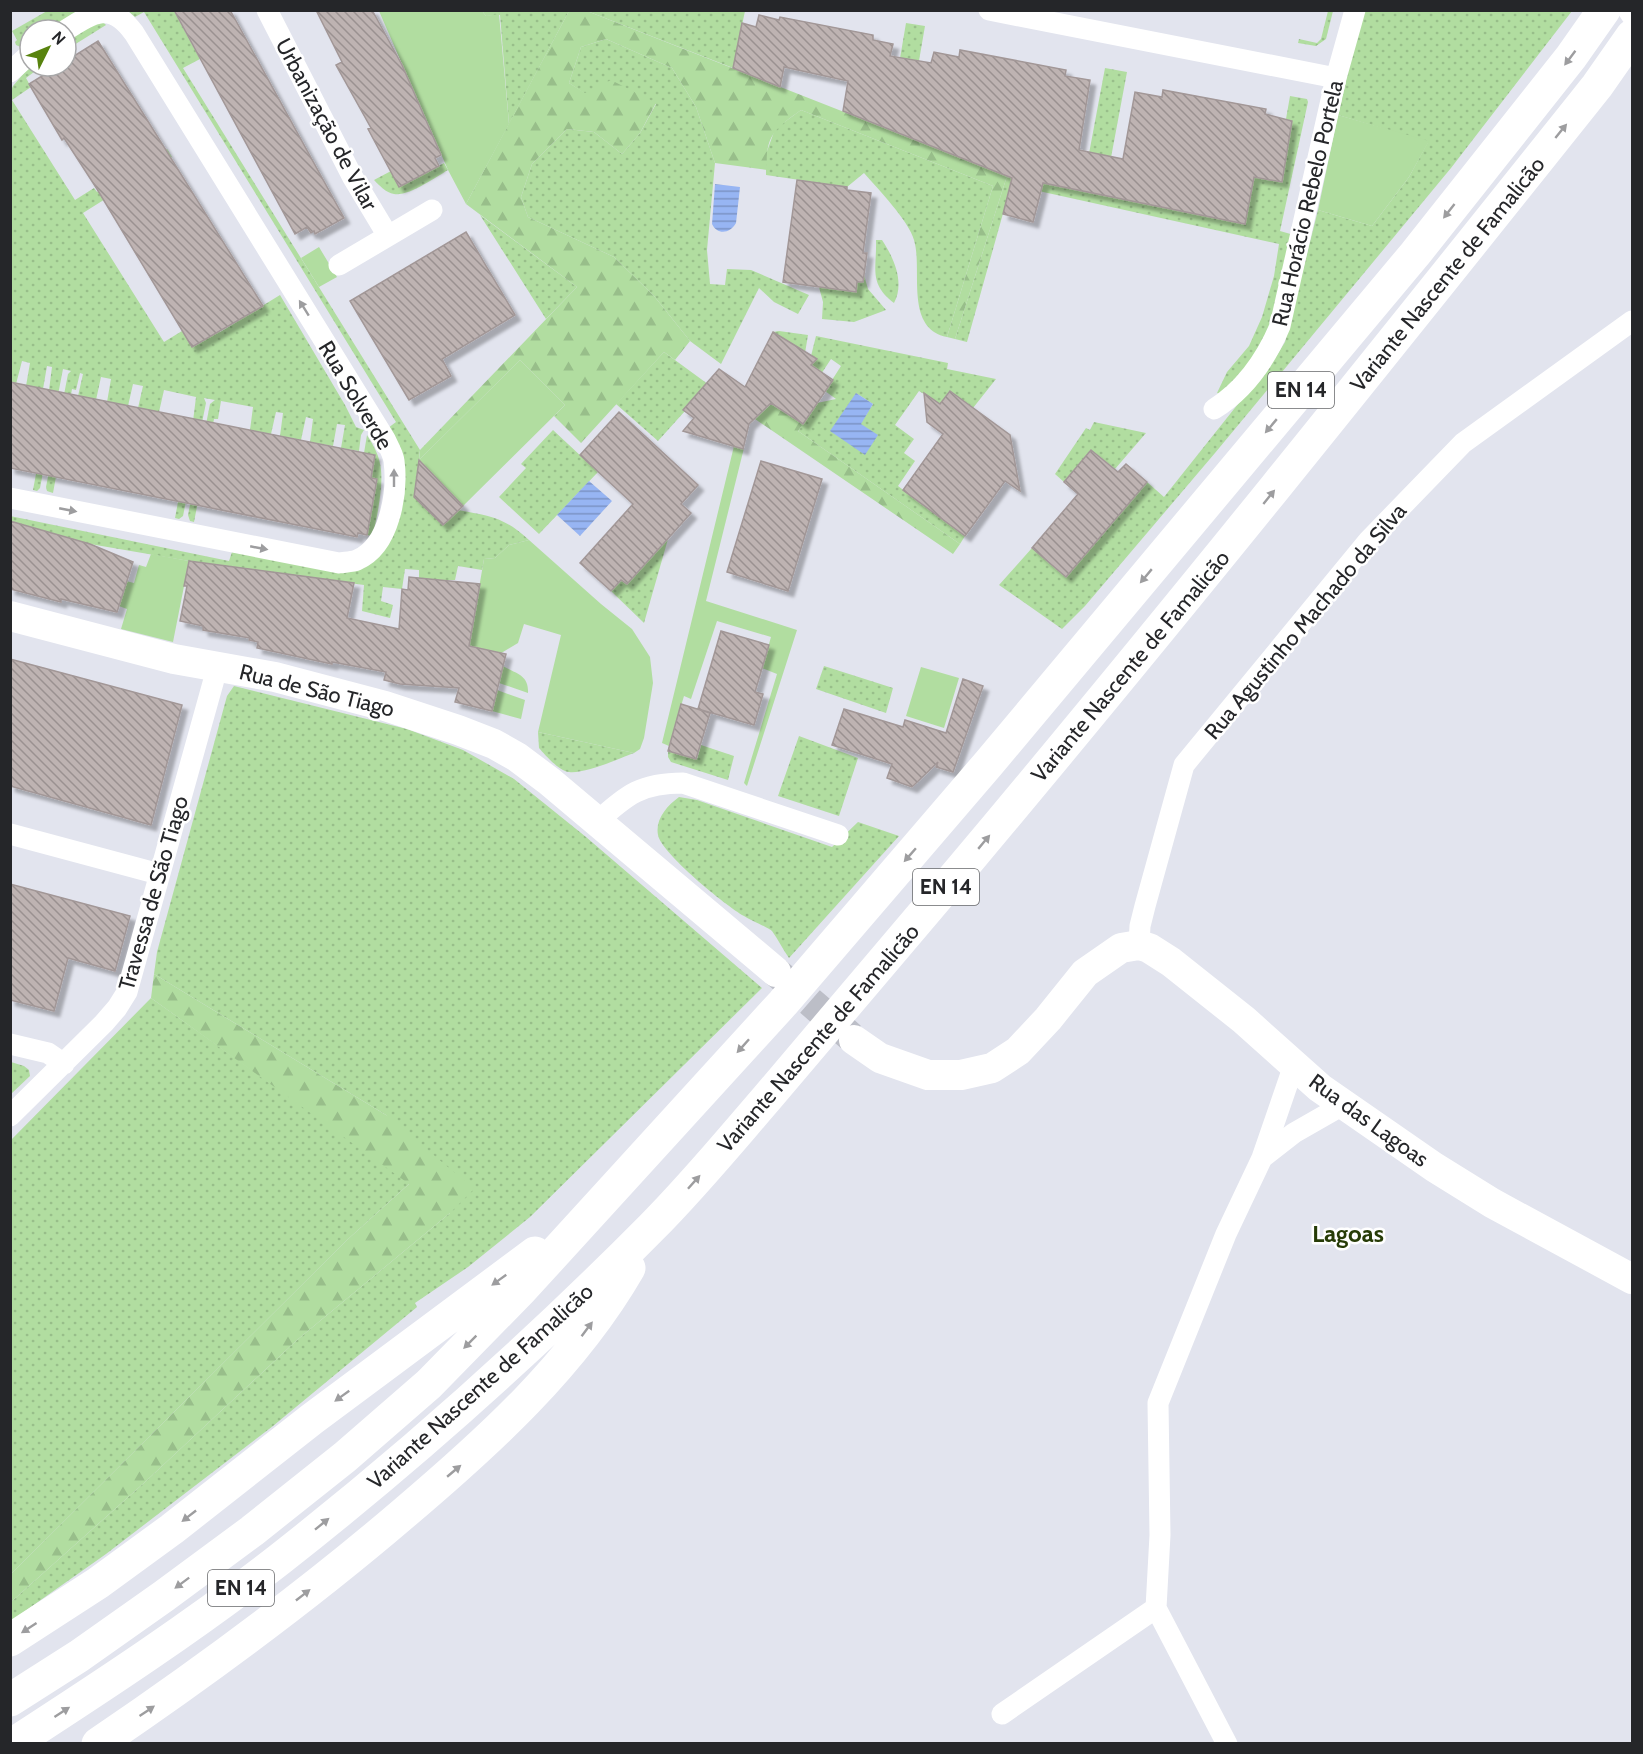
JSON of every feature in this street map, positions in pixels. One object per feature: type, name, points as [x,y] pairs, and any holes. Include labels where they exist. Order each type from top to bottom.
[{"type":"highway","name":"Variante Nascente de Famalicão","points":[[10,1700],[79,1656],[164,1596],[252,1531],[345,1457],[429,1384],[522,1289],[783,1003],[989,763],[1414,254],[1571,57],[1604,10]]},
{"type":"highway","name":"Variante Nascente de Famalicão","points":[[13,1743],[101,1687],[188,1627],[303,1540],[454,1413],[561,1316],[654,1225],[843,1010],[1224,552],[1597,86],[1632,36]]},
{"type":"highway","points":[[10,1640],[98,1583],[172,1529],[312,1419],[597,1208]]},
{"type":"highway","points":[[98,1743],[186,1684],[262,1628],[346,1562],[465,1461],[537,1390],[589,1328],[626,1274],[654,1225]]},
{"type":"main road","name":"Rua de São Tiago","points":[[10,616],[174,659],[218,665],[275,677],[366,700],[494,744],[517,757],[549,781],[776,972]]},
{"type":"main road","points":[[854,1040],[880,1058],[928,1075],[961,1075],[992,1068],[1018,1051],[1048,1019],[1085,973],[1130,946]]},
{"type":"main road","name":"Rua das Lagoas","points":[[1130,946],[1149,948],[1171,962],[1244,1020],[1343,1105],[1434,1167],[1492,1203],[1632,1279]]},
{"type":"street","name":"Urbanização de Vilar","points":[[267,10],[352,176],[388,236]]},
{"type":"street","points":[[989,10],[1336,78]]},
{"type":"street","name":"Rua Horácio Rebelo Portela","points":[[1214,410],[1260,365],[1280,326],[1336,78],[1355,10]]},
{"type":"street","points":[[1628,10],[1632,16]]},
{"type":"street","name":"Rua Solverde","points":[[10,498],[339,563],[357,560],[370,551],[383,537],[389,519],[394,485],[393,459],[385,439],[134,33],[118,16],[107,12],[97,13],[78,23]]},
{"type":"street","name":"Urbanização de Vilar","points":[[339,265],[432,210]]},
{"type":"street","name":"Rua Agustinho Machado da Silva","points":[[1130,946],[1140,926],[1184,765],[1369,540],[1463,443],[1632,321]]},
{"type":"street","name":"Travessa de São Tiago","points":[[10,1116],[104,1023],[127,992],[218,665]]},
{"type":"street","points":[[597,822],[626,797],[643,787],[662,783],[683,783],[838,835]]},
{"type":"street","points":[[10,834],[159,874]]},
{"type":"street","points":[[10,1044],[48,1053],[64,1064]]},
{"type":"street","points":[[1227,1743],[1156,1608],[1160,1535],[1158,1402],[1226,1233],[1262,1158],[1294,1065]]},
{"type":"street","points":[[1262,1158],[1294,1133],[1343,1105]]},
{"type":"street","points":[[1002,1714],[1156,1608]]},
{"type":"green space","points":[[47,11],[87,11],[74,18],[35,18]]},
{"type":"green space","points":[[128,11],[174,11],[200,59],[183,68],[420,450],[414,497],[443,525],[458,510],[504,522],[529,540],[509,545],[495,558],[484,559],[482,570],[458,566],[455,580],[447,580],[443,630],[419,586],[419,570],[405,569],[402,589],[383,587],[381,601],[393,605],[390,618],[362,611],[364,585],[189,561],[90,544],[11,521],[10,516],[229,561],[232,552],[342,572],[389,541],[388,428],[396,422],[144,12],[135,17]]},
{"type":"green space","points":[[379,11],[482,11],[486,16],[499,14],[509,124],[466,204],[448,170]]},
{"type":"green space","points":[[482,11],[569,11],[509,124],[500,15],[486,16]]},
{"type":"green space","points":[[569,11],[587,11],[1007,176],[955,339],[947,337],[993,186],[801,110],[778,128],[770,141],[767,170],[715,163],[696,107],[672,68],[606,39],[581,47],[569,83],[585,93],[611,80],[656,103],[640,133],[622,154],[594,132],[567,129],[532,164],[521,197],[528,217],[614,257],[654,296],[690,341],[675,360],[664,352],[581,443],[554,416],[565,405],[520,360],[419,460],[420,450],[577,287],[466,204]]},
{"type":"green space","points":[[587,11],[745,11],[733,68]]},
{"type":"green space","points":[[1328,11],[1333,11],[1326,39],[1316,46],[1298,43],[1299,39],[1317,43],[1321,39]]},
{"type":"green space","points":[[1362,11],[1572,11],[1451,168],[1215,453],[1085,606],[1062,629],[999,585],[1032,548],[1066,577],[1147,482],[1164,497],[1285,342],[1318,210],[1372,226],[1409,177],[1428,142],[1338,115]]},
{"type":"green space","points":[[96,23],[106,25],[78,42],[78,33]]},
{"type":"green space","points":[[906,23],[925,26],[906,136],[888,129]]},
{"type":"green space","points":[[18,28],[18,46],[16,45],[17,40],[12,31]]},
{"type":"green space","points":[[606,39],[672,68],[696,107],[715,163],[707,250],[710,284],[725,285],[727,269],[751,270],[809,295],[798,314],[774,302],[759,288],[721,364],[690,341],[654,296],[614,257],[528,217],[521,197],[532,164],[567,129],[594,132],[622,154],[640,133],[656,104],[584,93],[569,83],[581,47]]},
{"type":"green space","points":[[1105,68],[1127,72],[1104,195],[1245,224],[1254,177],[1282,182],[1292,121],[1286,119],[1290,96],[1307,99],[1280,231],[1294,235],[1272,324],[1254,360],[1221,394],[1217,393],[1227,372],[1249,346],[1262,317],[1274,276],[1279,244],[1011,185],[967,342],[955,339],[1007,176],[1082,191]]},
{"type":"green space","points":[[20,78],[26,78],[31,87],[12,100],[75,200],[94,188],[97,192],[167,149],[172,157],[83,213],[164,342],[182,331],[193,347],[280,295],[356,427],[364,430],[359,451],[341,448],[345,425],[337,424],[333,446],[310,442],[313,419],[306,417],[301,440],[280,436],[283,413],[276,412],[271,434],[250,430],[253,407],[221,401],[218,419],[214,419],[194,522],[190,521],[188,515],[210,404],[215,400],[204,398],[206,403],[183,516],[179,519],[175,518],[178,502],[183,502],[196,397],[164,390],[159,412],[138,408],[143,386],[133,384],[128,406],[107,402],[111,379],[101,377],[96,400],[78,396],[83,374],[80,373],[76,390],[72,389],[53,493],[47,491],[46,487],[68,374],[71,371],[63,369],[40,488],[37,491],[33,490],[54,392],[49,390],[52,367],[47,366],[43,389],[26,386],[30,363],[22,361],[16,384],[11,383],[10,92]]},
{"type":"green space","points":[[801,110],[993,186],[947,337],[934,331],[925,322],[920,310],[916,252],[911,232],[892,205],[864,173],[847,187],[766,175],[766,154],[775,129]]},
{"type":"green space","points":[[1338,115],[1429,141],[1409,177],[1372,226],[1318,210]]},
{"type":"green space","points":[[444,163],[448,170],[422,186],[400,194],[391,193],[374,180],[391,171],[399,187]]},
{"type":"green space","points":[[480,215],[577,287],[546,319]]},
{"type":"green space","points":[[876,240],[882,240],[897,271],[898,287],[894,303],[880,289],[877,282]]},
{"type":"green space","points":[[319,247],[337,277],[319,287],[301,258]]},
{"type":"green space","points":[[864,275],[868,289],[886,310],[854,322],[822,319],[823,302],[819,287],[856,292],[857,282]]},
{"type":"green space","points":[[773,332],[808,335],[805,353]]},
{"type":"green space","points":[[816,336],[948,363],[947,369],[996,379],[973,408],[950,391],[940,404],[919,391],[895,425],[914,439],[904,453],[915,461],[898,486],[965,536],[960,544],[798,431],[817,403],[836,399],[825,391],[841,366],[831,359],[808,394],[785,412],[771,404],[816,360],[811,356]],"holes":[[[856,393],[873,404],[861,423]]]},
{"type":"green space","points":[[664,352],[716,390],[696,396],[658,441],[616,404]]},
{"type":"green space","points":[[520,360],[565,405],[463,506],[419,460]]},
{"type":"green space","points":[[771,404],[803,424],[798,431],[960,544],[953,554],[755,419]]},
{"type":"green space","points":[[1094,422],[1146,433],[1115,469],[1091,450],[1064,482],[1055,474],[1086,428],[1090,430]]},
{"type":"green space","points":[[553,430],[598,472],[539,534],[499,497],[526,468],[521,464]]},
{"type":"green space","points":[[367,435],[378,456],[381,477],[379,503],[372,536],[367,535],[377,479],[371,478],[375,455],[364,453]]},
{"type":"green space","points":[[734,446],[744,448],[706,601],[797,630],[747,786],[744,783],[777,674],[762,668],[771,637],[717,621],[691,699],[684,696],[669,746],[662,743]]},
{"type":"green space","points":[[668,539],[644,623],[611,591],[622,580],[627,584]]},
{"type":"green space","points":[[529,540],[632,629],[650,657],[653,683],[644,738],[640,749],[634,753],[538,732],[561,635],[524,624],[518,643],[498,655],[469,646],[484,559],[495,558],[509,545]]},
{"type":"green space","points":[[151,554],[189,561],[173,642],[121,629],[127,609],[116,605],[114,578],[134,583],[139,565],[146,567]]},
{"type":"green space","points":[[503,666],[524,679],[528,693],[499,683]]},
{"type":"green space","points":[[824,666],[893,688],[886,713],[816,689]]},
{"type":"green space","points":[[921,667],[959,678],[944,728],[906,716]]},
{"type":"green space","points":[[234,686],[407,729],[463,750],[514,779],[586,837],[762,988],[530,1217],[468,1267],[415,1303],[417,1307],[273,1426],[106,1554],[11,1621],[11,1602],[145,1482],[297,1340],[450,1213],[386,1115],[154,974],[157,952],[227,696]]},
{"type":"green space","points":[[497,690],[525,700],[521,719],[492,711]]},
{"type":"green space","points":[[538,732],[634,753],[592,768],[569,772],[557,766],[539,748]]},
{"type":"green space","points":[[799,736],[858,758],[839,816],[778,796]]},
{"type":"green space","points":[[701,745],[734,756],[728,780],[671,762],[668,757],[668,751],[697,759]]},
{"type":"green space","points":[[679,797],[697,800],[832,847],[858,822],[899,836],[789,958],[772,931],[723,902],[682,866],[662,843],[658,835],[660,818],[670,804]]},
{"type":"green space","points":[[154,974],[386,1115],[474,1189],[450,1213],[297,1340],[145,1482],[11,1602],[11,1574],[347,1240],[409,1184],[151,998]]},
{"type":"green space","points":[[151,998],[410,1183],[347,1240],[11,1574],[11,1140]]},
{"type":"green space","points":[[11,1062],[24,1066],[29,1070],[30,1076],[11,1094]]},
{"type":"water","points":[[715,184],[740,187],[736,223],[724,232],[714,228],[712,224]]},
{"type":"water","points":[[856,393],[873,404],[861,424],[878,435],[865,455],[830,431]]},
{"type":"water","points":[[589,481],[612,501],[580,536],[557,515]]},
{"type":"building","points":[[174,10],[230,10],[344,218],[315,234],[314,231],[311,233],[307,227],[295,234]]},
{"type":"building","points":[[316,10],[372,10],[402,65],[441,155],[435,158],[439,166],[399,187],[368,129],[371,128],[336,65],[342,62]]},
{"type":"building","points":[[759,15],[873,35],[873,40],[893,44],[890,56],[931,63],[934,52],[959,57],[960,50],[1066,70],[1065,76],[1090,80],[1079,150],[1123,159],[1135,92],[1162,97],[1163,90],[1266,109],[1265,114],[1292,121],[1282,182],[1254,177],[1245,224],[1043,183],[1033,222],[1003,214],[1012,178],[843,111],[848,81],[784,67],[780,87],[733,68],[742,23],[756,27]]},
{"type":"building","points":[[98,41],[263,306],[192,347],[97,189],[64,138],[62,140],[29,84],[39,78],[78,78],[78,54]]},
{"type":"building","points":[[797,180],[871,193],[863,253],[867,253],[863,282],[857,282],[856,292],[783,282]]},
{"type":"building","points":[[466,232],[515,315],[442,359],[451,376],[409,400],[350,301]]},
{"type":"building","points":[[773,332],[817,359],[811,365],[833,380],[803,424],[771,403],[749,424],[743,449],[683,431],[694,418],[683,410],[719,369],[745,387]]},
{"type":"building","points":[[10,382],[375,455],[371,478],[377,479],[367,535],[358,533],[357,537],[10,468]]},
{"type":"building","points":[[950,391],[1010,435],[1020,491],[1005,481],[965,536],[903,490],[943,434],[927,422],[924,393],[940,404]]},
{"type":"building","points":[[619,412],[698,485],[681,504],[691,513],[627,584],[621,580],[611,591],[580,563],[633,504],[580,455]]},
{"type":"building","points":[[1091,450],[1118,472],[1126,464],[1147,482],[1066,577],[1032,548],[1078,494],[1064,482]]},
{"type":"building","points":[[419,460],[463,506],[443,525],[414,497]]},
{"type":"building","points":[[761,461],[822,479],[788,591],[727,572]]},
{"type":"building","points":[[10,521],[90,544],[133,562],[117,612],[61,599],[61,602],[10,589]]},
{"type":"building","points":[[189,561],[354,583],[347,618],[399,629],[402,589],[408,590],[409,577],[480,584],[469,646],[506,654],[492,711],[455,702],[459,688],[400,684],[384,680],[386,672],[332,662],[332,664],[257,648],[258,642],[249,640],[250,638],[203,630],[203,626],[180,621]]},
{"type":"building","points":[[721,631],[769,645],[755,692],[763,694],[754,725],[698,709]]},
{"type":"building","points":[[10,659],[182,705],[151,825],[10,786]]},
{"type":"building","points":[[963,679],[983,686],[953,772],[936,767],[938,762],[912,787],[887,778],[892,764],[832,745],[844,709],[903,727],[905,720],[946,733]]},
{"type":"building","points":[[681,704],[710,713],[696,759],[668,751]]},
{"type":"building","points":[[10,884],[130,916],[115,971],[68,958],[54,1011],[10,1000]]},
{"type":"tunnel","points":[[776,972],[851,1037]]},
{"type":"district","name":"Lagoas","points":[[1348,1234]]}]
